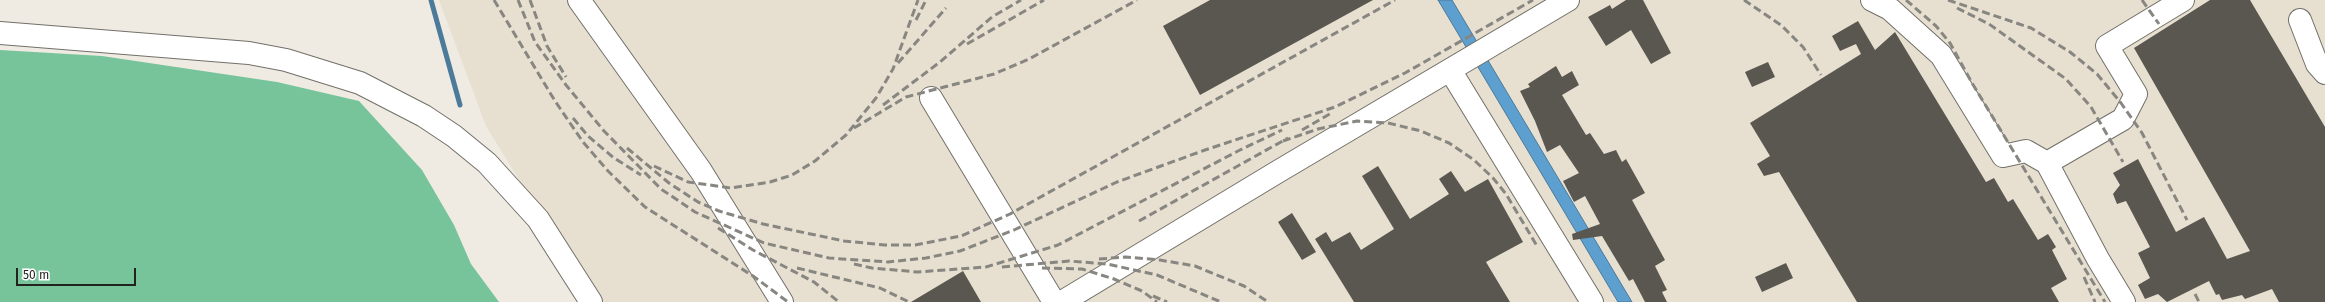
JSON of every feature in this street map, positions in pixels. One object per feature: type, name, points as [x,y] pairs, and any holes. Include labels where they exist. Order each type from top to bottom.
[{"type":"street","points":[[579,0],[701,171],[782,302]]},
{"type":"street","points":[[1062,302],[1568,0]]},
{"type":"street","points":[[1872,0],[1890,8],[1941,54],[2003,156],[2026,151],[2047,162],[2098,259],[2124,302]]},
{"type":"street","points":[[2047,162],[2123,118],[2136,94],[2107,46],[2183,0]]},
{"type":"street","points":[[2300,20],[2317,64],[2325,73]]},
{"type":"street","points":[[0,33],[249,54],[286,60],[360,83],[424,116],[454,136],[486,163],[538,219],[590,302]]},
{"type":"street","points":[[1450,70],[1592,302]]},
{"type":"street","points":[[931,98],[1054,302]]},
{"type":"shaded area","points":[[439,0],[2325,0],[2325,302],[594,302],[486,126]]},
{"type":"green space","points":[[0,50],[102,56],[277,82],[359,101],[422,170],[454,225],[471,264],[499,302],[0,302]]},
{"type":"water","points":[[1438,0],[1452,0],[1632,302],[1618,302]]},
{"type":"building","points":[[1210,0],[1373,0],[1200,95],[1163,26]]},
{"type":"building","points":[[1626,0],[1643,0],[1671,53],[1651,64],[1631,30],[1606,46],[1588,17],[1610,5],[1612,9]]},
{"type":"building","points":[[2210,0],[2250,0],[2325,127],[2325,302],[2279,302],[2272,289],[2245,299],[2242,295],[2222,300],[2219,294],[2216,295],[2209,281],[2167,302],[2158,294],[2145,299],[2138,285],[2150,278],[2138,253],[2150,247],[2126,201],[2117,204],[2113,194],[2120,185],[2113,173],[2138,159],[2176,232],[2204,217],[2227,259],[2250,251],[2134,48]]},
{"type":"building","points":[[1858,21],[1875,50],[1895,32],[1986,182],[1994,178],[2008,202],[2013,199],[2038,240],[2048,234],[2056,247],[2052,250],[2067,279],[2051,288],[2059,302],[1857,302],[1779,172],[1764,176],[1757,164],[1770,156],[1750,123],[1861,54],[1856,44],[1840,51],[1832,36]]},
{"type":"building","points":[[1768,62],[1775,77],[1752,87],[1745,72]]},
{"type":"building","points":[[1556,66],[1562,77],[1572,71],[1579,85],[1562,95],[1586,135],[1590,133],[1604,154],[1616,150],[1622,162],[1626,159],[1645,193],[1632,200],[1665,260],[1655,266],[1667,290],[1662,292],[1667,302],[1645,302],[1633,279],[1629,281],[1602,236],[1573,240],[1572,234],[1600,224],[1585,196],[1574,202],[1563,181],[1579,173],[1560,145],[1547,152],[1535,121],[1520,91],[1530,87],[1528,84]]},
{"type":"building","points":[[1378,166],[1410,219],[1449,194],[1439,179],[1451,171],[1465,192],[1488,179],[1523,242],[1486,262],[1510,302],[1354,302],[1315,239],[1326,232],[1332,242],[1350,232],[1361,250],[1394,229],[1362,176]]},
{"type":"building","points":[[1292,213],[1316,252],[1302,260],[1278,222]]},
{"type":"building","points":[[1786,263],[1793,278],[1762,292],[1755,277]]},
{"type":"building","points":[[963,271],[981,302],[911,302]]},
{"type":"waterway","points":[[431,0],[460,105]]},
{"type":"railway","points":[[494,0],[555,101],[583,142],[608,171],[645,207],[753,276],[788,302]]},
{"type":"railway","points":[[518,0],[535,42],[566,85],[604,131],[661,189],[695,212],[764,243],[829,258],[888,262],[926,258],[960,251],[1014,230],[1117,182],[1205,150],[1335,107],[1405,73],[1533,0]]},
{"type":"railway","points":[[530,0],[547,46],[566,77]]},
{"type":"railway","points":[[654,166],[688,182],[731,188],[770,182],[792,175],[815,161],[846,135],[876,98],[893,69],[918,0]]},
{"type":"railway","points":[[916,20],[926,0]]},
{"type":"railway","points":[[883,105],[940,62],[992,17],[1021,0]]},
{"type":"railway","points":[[967,44],[1044,0]]},
{"type":"railway","points":[[854,128],[906,97],[994,74],[1029,59],[1137,0]]},
{"type":"railway","points":[[627,148],[669,183],[698,202],[719,211],[763,224],[844,241],[885,245],[915,245],[961,236],[1010,214],[1395,0]]},
{"type":"railway","points":[[1744,0],[1781,25],[1803,47],[1821,75]]},
{"type":"railway","points":[[1906,0],[1936,26],[1950,43],[1972,83],[2105,302]]},
{"type":"railway","points":[[1948,0],[2031,28],[2070,52],[2097,74],[2121,103],[2142,133],[2187,220]]},
{"type":"railway","points":[[2142,0],[2159,24]]},
{"type":"railway","points":[[898,63],[946,8]]},
{"type":"railway","points":[[1957,8],[1989,24],[2066,79],[2091,107],[2123,162]]},
{"type":"railway","points":[[1302,130],[1333,112]]},
{"type":"railway","points":[[573,118],[588,136],[614,158],[641,175]]},
{"type":"railway","points":[[1283,141],[1318,129],[1357,121],[1388,123],[1421,131],[1449,143],[1474,160],[1493,178],[1506,194],[1537,246]]},
{"type":"railway","points":[[854,264],[872,268],[917,272],[986,267],[1058,245],[1240,150],[1282,130]]},
{"type":"railway","points":[[1139,221],[1288,138]]},
{"type":"railway","points":[[718,228],[753,250],[814,282],[839,302]]},
{"type":"railway","points":[[1099,259],[1126,257],[1160,260],[1195,266],[1244,286],[1268,302]]},
{"type":"railway","points":[[1002,267],[1069,261],[1107,264],[1157,275],[1221,302]]},
{"type":"railway","points":[[797,268],[880,288],[909,302]]},
{"type":"railway","points":[[1042,268],[1082,269],[1114,279],[1142,291],[1157,302]]},
{"type":"railway","points":[[2084,277],[2095,302]]},
{"type":"railway","points":[[2195,294],[2199,302]]},
{"type":"railway","points":[[1153,296],[1167,302]]}]
